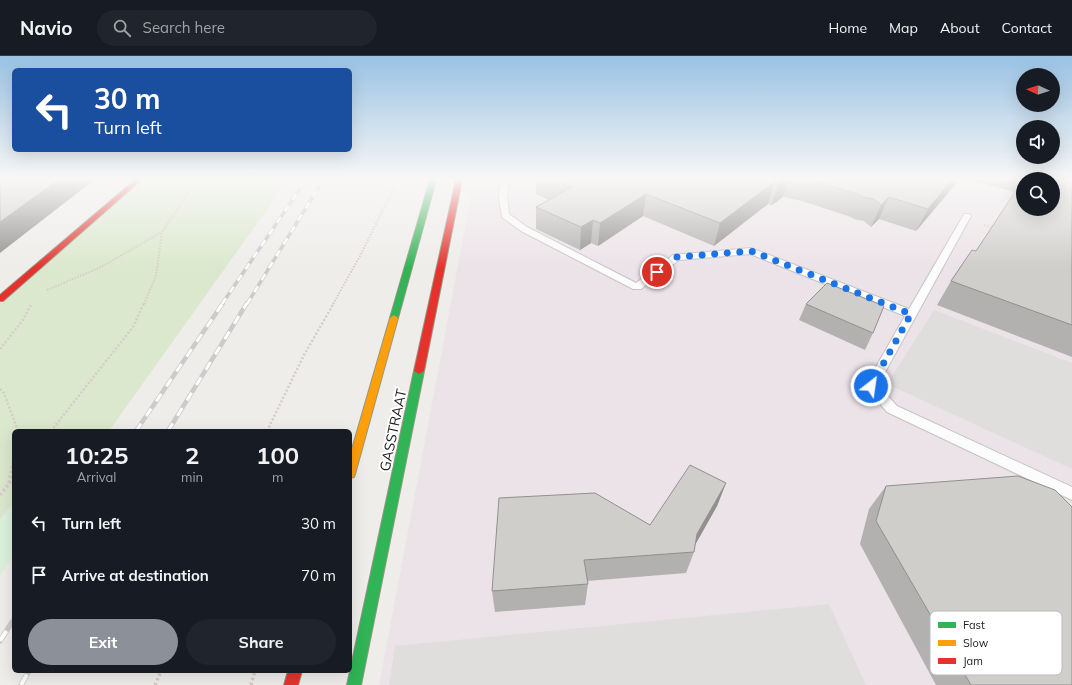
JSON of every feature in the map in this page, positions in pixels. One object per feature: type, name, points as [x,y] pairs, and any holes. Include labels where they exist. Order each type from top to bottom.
[{"type":"street","points":[[0,299],[104,209]]},
{"type":"street","name":"GASSTRAAT","points":[[352,467],[425,209]]},
{"type":"street","name":"GASSTRAAT","points":[[354,685],[454,209]]},
{"type":"street","points":[[291,685],[294,673]]},
{"type":"lane","points":[[504,209],[505,215],[524,229],[637,287],[676,257],[751,251],[911,314]]},
{"type":"lane","points":[[966,218],[871,386],[892,409],[1072,494]]},
{"type":"path","points":[[53,429],[133,327],[156,276],[162,232],[177,209]]},
{"type":"path","points":[[268,429],[304,356],[360,256],[383,209]]},
{"type":"path","points":[[966,218],[996,228]]},
{"type":"path","points":[[44,292],[99,268],[162,232]]},
{"type":"path","points":[[0,349],[23,320],[34,301]]},
{"type":"path","points":[[0,389],[4,393],[17,429]]},
{"type":"path","points":[[10,483],[12,470]]},
{"type":"path","points":[[0,496],[12,480]]},
{"type":"path","points":[[155,685],[160,673]]},
{"type":"path","points":[[251,685],[254,673]]},
{"type":"shaded area","points":[[468,209],[1016,209],[1016,216],[1060,216],[1060,209],[1072,209],[1072,685],[379,685]]},
{"type":"shaded area","points":[[934,310],[1072,363],[1072,469],[887,384]]},
{"type":"shaded area","points":[[829,604],[866,685],[389,685],[395,646]]},
{"type":"green space","points":[[104,209],[267,209],[110,429],[12,429],[12,505],[0,520],[0,302],[30,273]]},
{"type":"green space","points":[[12,505],[12,558],[0,576],[0,520]]},
{"type":"building","points":[[0,209],[17,209],[0,222]]},
{"type":"building","points":[[541,209],[622,209],[600,223],[593,220],[581,227]]},
{"type":"building","points":[[685,209],[738,209],[720,223]]},
{"type":"building","points":[[1004,209],[1016,209],[1016,216],[1060,216],[1060,209],[1072,209],[1072,325],[951,281],[972,250],[976,251]]},
{"type":"building","points":[[827,283],[884,306],[873,333],[806,304]]},
{"type":"building","points":[[690,465],[726,483],[697,534],[694,552],[584,560],[588,584],[492,591],[499,498],[595,493],[650,525]]},
{"type":"building","points":[[1018,476],[1055,490],[1072,507],[1072,685],[971,685],[965,675],[1062,675],[1062,611],[930,611],[930,614],[876,521],[886,486]]},
{"type":"railway","points":[[222,304],[286,209]]},
{"type":"railway","points":[[247,304],[305,209]]},
{"type":"railway","points":[[137,429],[223,303]]},
{"type":"railway","points":[[169,429],[247,303]]},
{"type":"railway","points":[[0,641],[12,622]]},
{"type":"railway","points":[[21,685],[28,673]]},
{"type":"traffic: fast","points":[[394,318],[425,209]]},
{"type":"traffic: fast","points":[[354,685],[419,371]]},
{"type":"traffic: slow","points":[[352,467],[394,318]]},
{"type":"traffic: jam","points":[[0,299],[104,209]]},
{"type":"traffic: jam","points":[[419,371],[453,209]]},
{"type":"traffic: jam","points":[[291,685],[294,673]]},
{"type":"route","points":[[657,272],[676,257],[751,251],[911,314],[871,386]]}]
